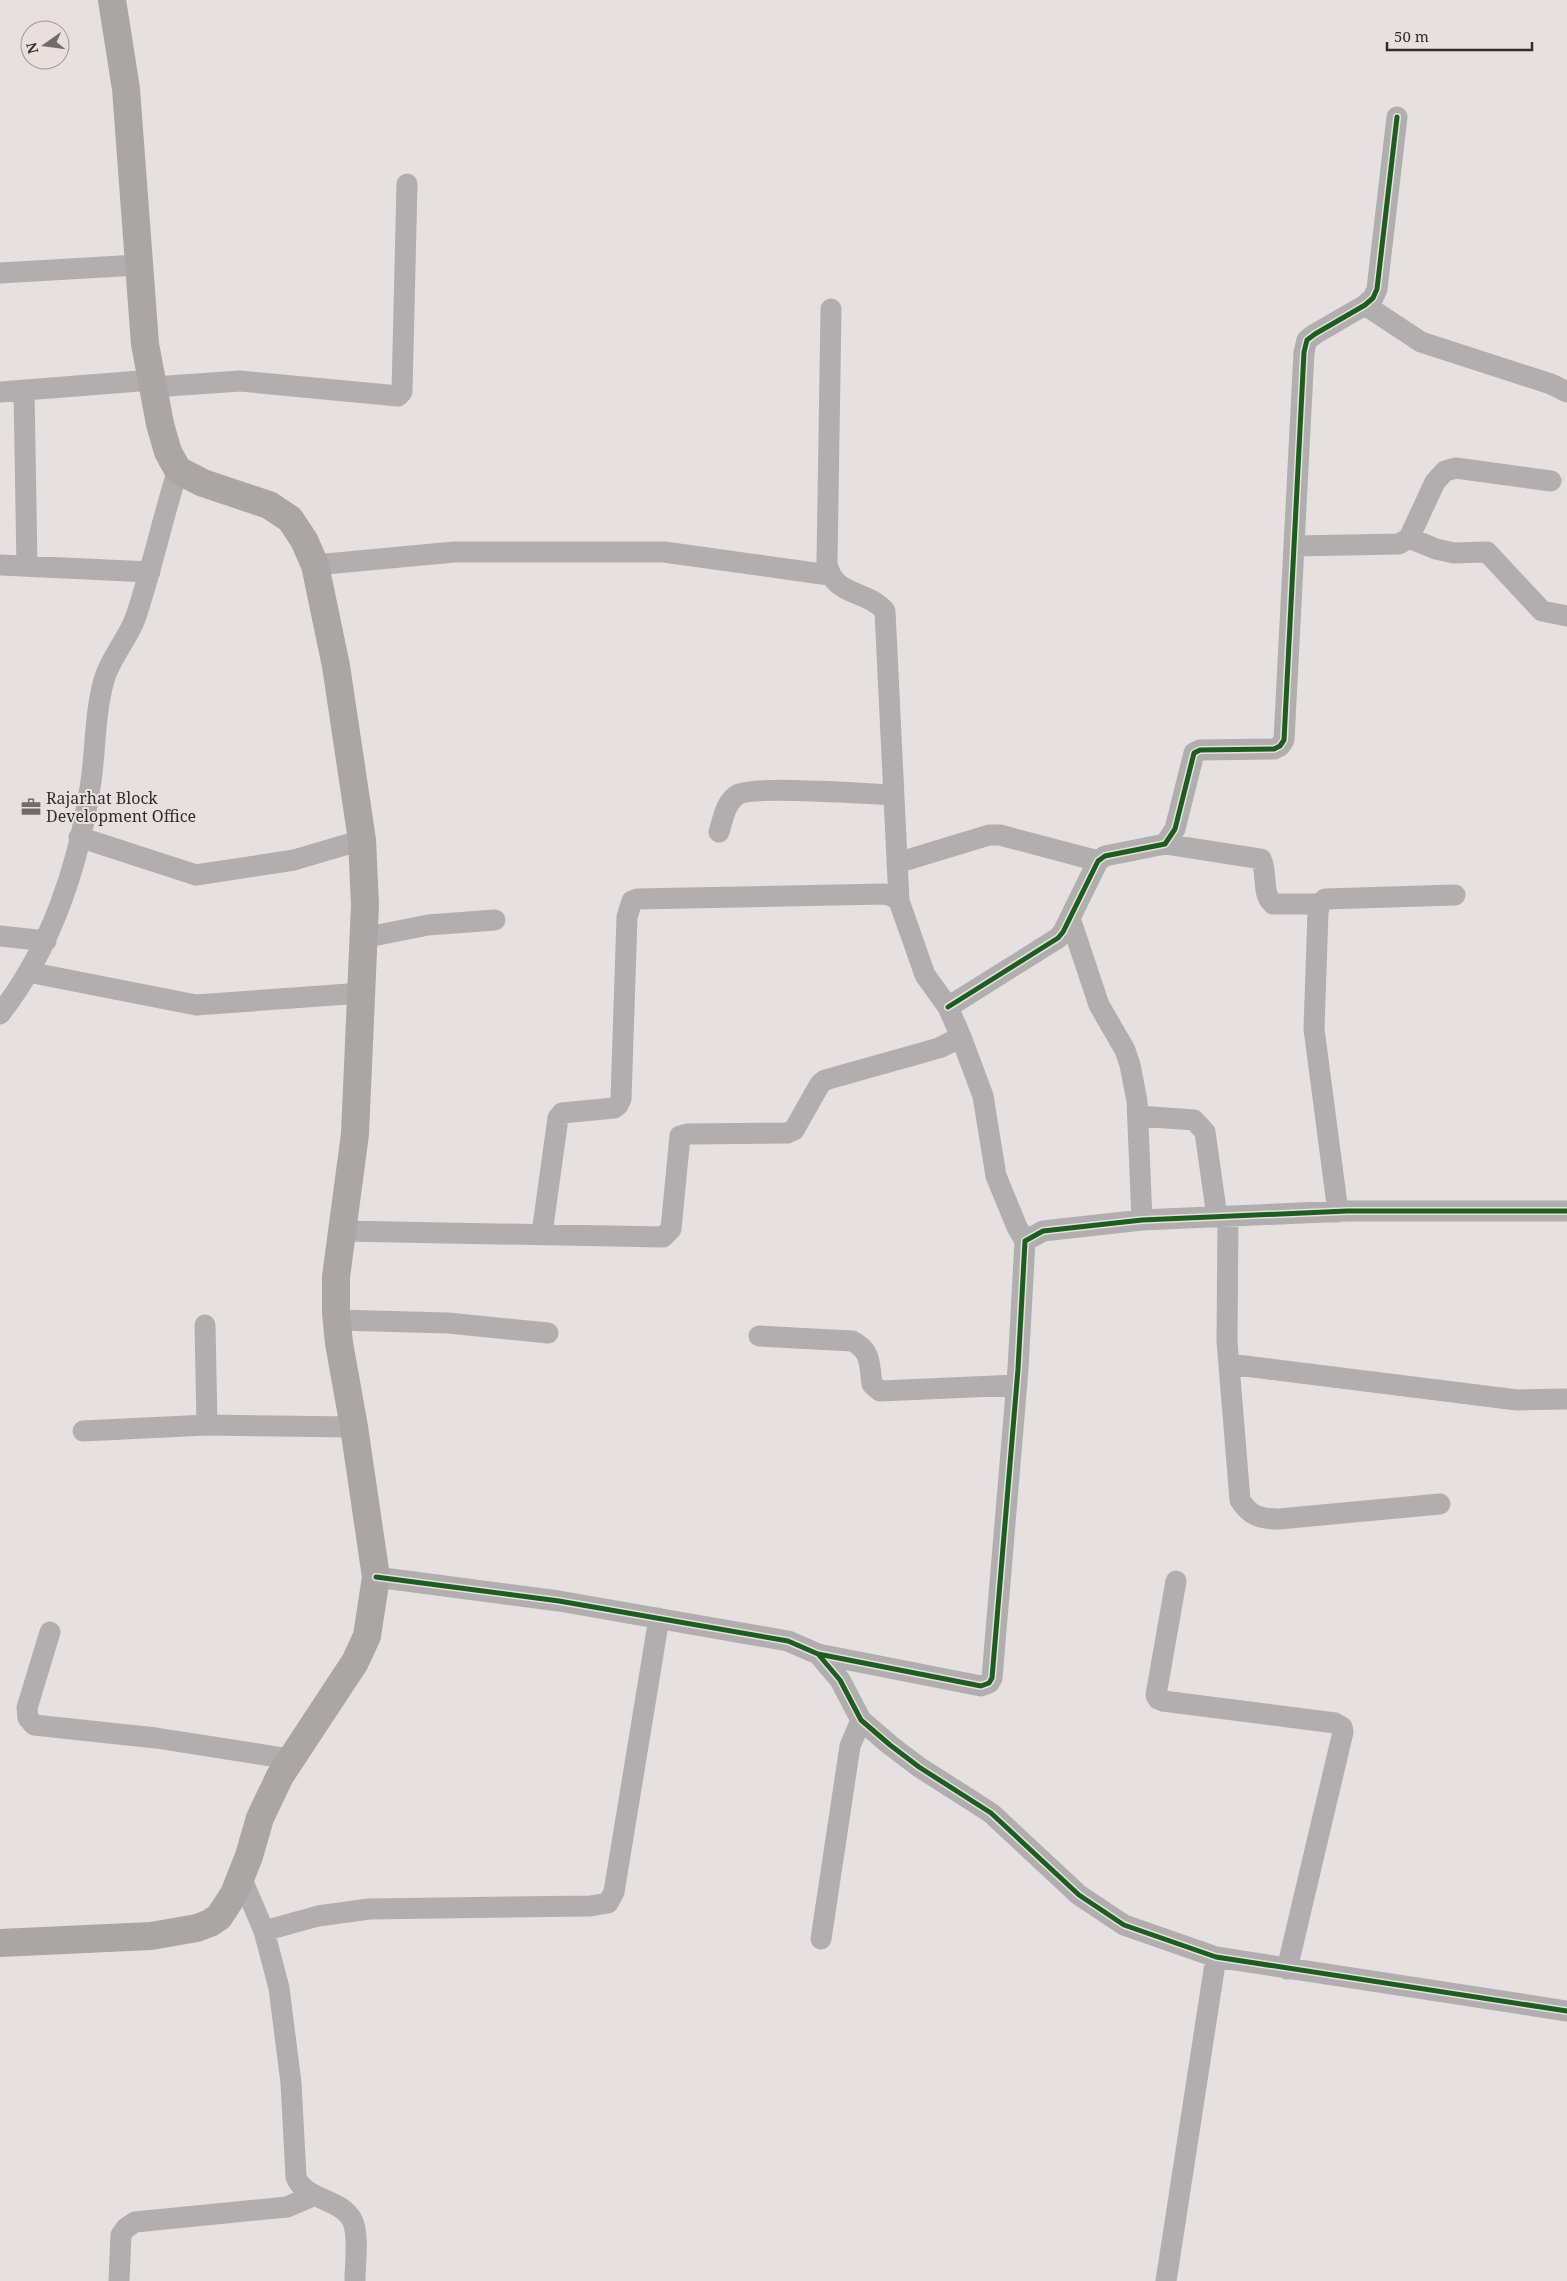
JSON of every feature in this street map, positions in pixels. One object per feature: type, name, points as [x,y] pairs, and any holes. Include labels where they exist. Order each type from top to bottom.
[{"type":"main road","points":[[0,1943],[151,1936],[197,1928],[210,1923],[227,1907],[241,1877],[263,1811],[280,1776],[355,1662],[367,1636],[376,1577],[337,1320],[336,1277],[355,1134],[362,993],[365,869],[336,666],[315,565],[304,540],[290,519],[269,505],[203,484],[178,470],[168,452],[160,424],[145,344],[126,89],[112,0]]},
{"type":"street","points":[[1165,844],[1175,829],[1194,753],[1200,750],[1274,749],[1280,746],[1284,740],[1304,352],[1307,340],[1314,334],[1365,305],[1373,298],[1377,289],[1397,117]]},
{"type":"street","points":[[0,392],[240,381],[398,396],[402,392],[407,184]]},
{"type":"street","points":[[0,273],[138,265]]},
{"type":"street","points":[[1365,305],[1421,342],[1551,384],[1567,392]]},
{"type":"street","points":[[376,1577],[559,1601],[788,1641],[818,1654],[981,1686],[989,1684],[992,1678],[1017,1385],[1025,1241],[996,1176],[983,1096],[948,1007],[924,975],[899,901],[885,611],[879,604],[836,584],[829,575],[827,563],[831,309]]},
{"type":"street","points":[[24,390],[27,566]]},
{"type":"street","points":[[1294,546],[1399,544],[1409,538],[1436,482],[1445,471],[1456,468],[1551,481]]},
{"type":"street","points":[[0,1014],[46,941],[70,875],[90,786],[96,721],[104,678],[134,621],[150,572],[178,470]]},
{"type":"street","points":[[1409,538],[1436,549],[1454,552],[1472,550],[1487,552],[1542,611],[1567,616]]},
{"type":"street","points":[[315,565],[454,552],[664,552],[829,575]]},
{"type":"street","points":[[0,564],[150,572]]},
{"type":"street","points":[[719,832],[726,807],[736,795],[747,792],[777,791],[894,795]]},
{"type":"street","points":[[897,863],[989,834],[1000,835],[1098,861]]},
{"type":"street","points":[[79,837],[196,875],[294,860],[362,840]]},
{"type":"street","points":[[948,1007],[1058,938],[1098,861],[1105,856],[1165,844],[1261,859],[1265,873],[1266,894],[1273,904],[1320,904],[1326,900],[1455,895]]},
{"type":"street","points":[[542,1233],[558,1118],[562,1114],[614,1108],[621,1099],[627,917],[632,901],[637,899],[884,894],[899,901]]},
{"type":"street","points":[[1320,904],[1318,912],[1314,1029],[1338,1212]]},
{"type":"street","points":[[1070,918],[1099,1005],[1125,1050],[1130,1065],[1137,1101],[1142,1220]]},
{"type":"street","points":[[363,938],[428,925],[495,920]]},
{"type":"street","points":[[0,936],[46,941]]},
{"type":"street","points":[[28,972],[196,1005],[362,993]]},
{"type":"street","points":[[343,1231],[542,1233],[663,1237],[670,1229],[680,1136],[686,1134],[787,1133],[794,1130],[820,1084],[825,1080],[939,1048],[961,1037]]},
{"type":"street","points":[[1138,1116],[1194,1120],[1199,1123],[1205,1132],[1223,1217],[1227,1341],[1240,1500],[1247,1511],[1260,1519],[1279,1519],[1440,1504]]},
{"type":"street","points":[[1025,1241],[1043,1231],[1142,1220],[1338,1212],[1567,1210]]},
{"type":"street","points":[[337,1320],[448,1323],[548,1332]]},
{"type":"street","points":[[205,1325],[207,1425]]},
{"type":"street","points":[[759,1336],[852,1341],[863,1346],[868,1356],[872,1384],[880,1391],[1017,1385]]},
{"type":"street","points":[[1229,1364],[1517,1400],[1567,1399]]},
{"type":"street","points":[[83,1431],[207,1425],[354,1427]]},
{"type":"street","points":[[1176,1581],[1156,1695],[1158,1699],[1163,1702],[1335,1723],[1342,1727],[1343,1732],[1287,1969]]},
{"type":"street","points":[[264,1931],[318,1916],[369,1909],[590,1906],[608,1903],[614,1892],[659,1618]]},
{"type":"street","points":[[50,1632],[27,1708],[28,1718],[34,1725],[156,1738],[290,1759]]},
{"type":"street","points":[[818,1654],[840,1680],[861,1720],[919,1767],[991,1813],[1086,1900],[1124,1925],[1216,1957],[1567,2011]]},
{"type":"street","points":[[821,1939],[850,1746],[861,1720]]},
{"type":"street","points":[[241,1877],[264,1931],[278,1988],[291,2083],[296,2177],[304,2189],[348,2214],[354,2224],[355,2281]]},
{"type":"street","points":[[1166,2281],[1216,1957]]},
{"type":"street","points":[[119,2281],[121,2235],[126,2228],[135,2222],[287,2207],[315,2195]]},
{"type":"cycle path","points":[[948,1007],[1058,938],[1063,932],[1098,861],[1105,856],[1165,844],[1175,829],[1194,753],[1200,750],[1274,749],[1280,746],[1284,740],[1304,352],[1307,340],[1365,305],[1373,298],[1377,289],[1397,117]]},
{"type":"cycle path","points":[[818,1654],[981,1686],[989,1683],[992,1678],[1018,1369],[1025,1241],[1043,1231],[1142,1220],[1347,1211],[1567,1211]]},
{"type":"cycle path","points":[[376,1577],[559,1601],[788,1641],[818,1654],[840,1680],[861,1720],[890,1745],[919,1767],[991,1813],[1079,1895],[1124,1925],[1216,1957],[1567,2011]]},
{"type":"place","name":"Rajarhat Block Development Office","points":[[31,807]]}]
